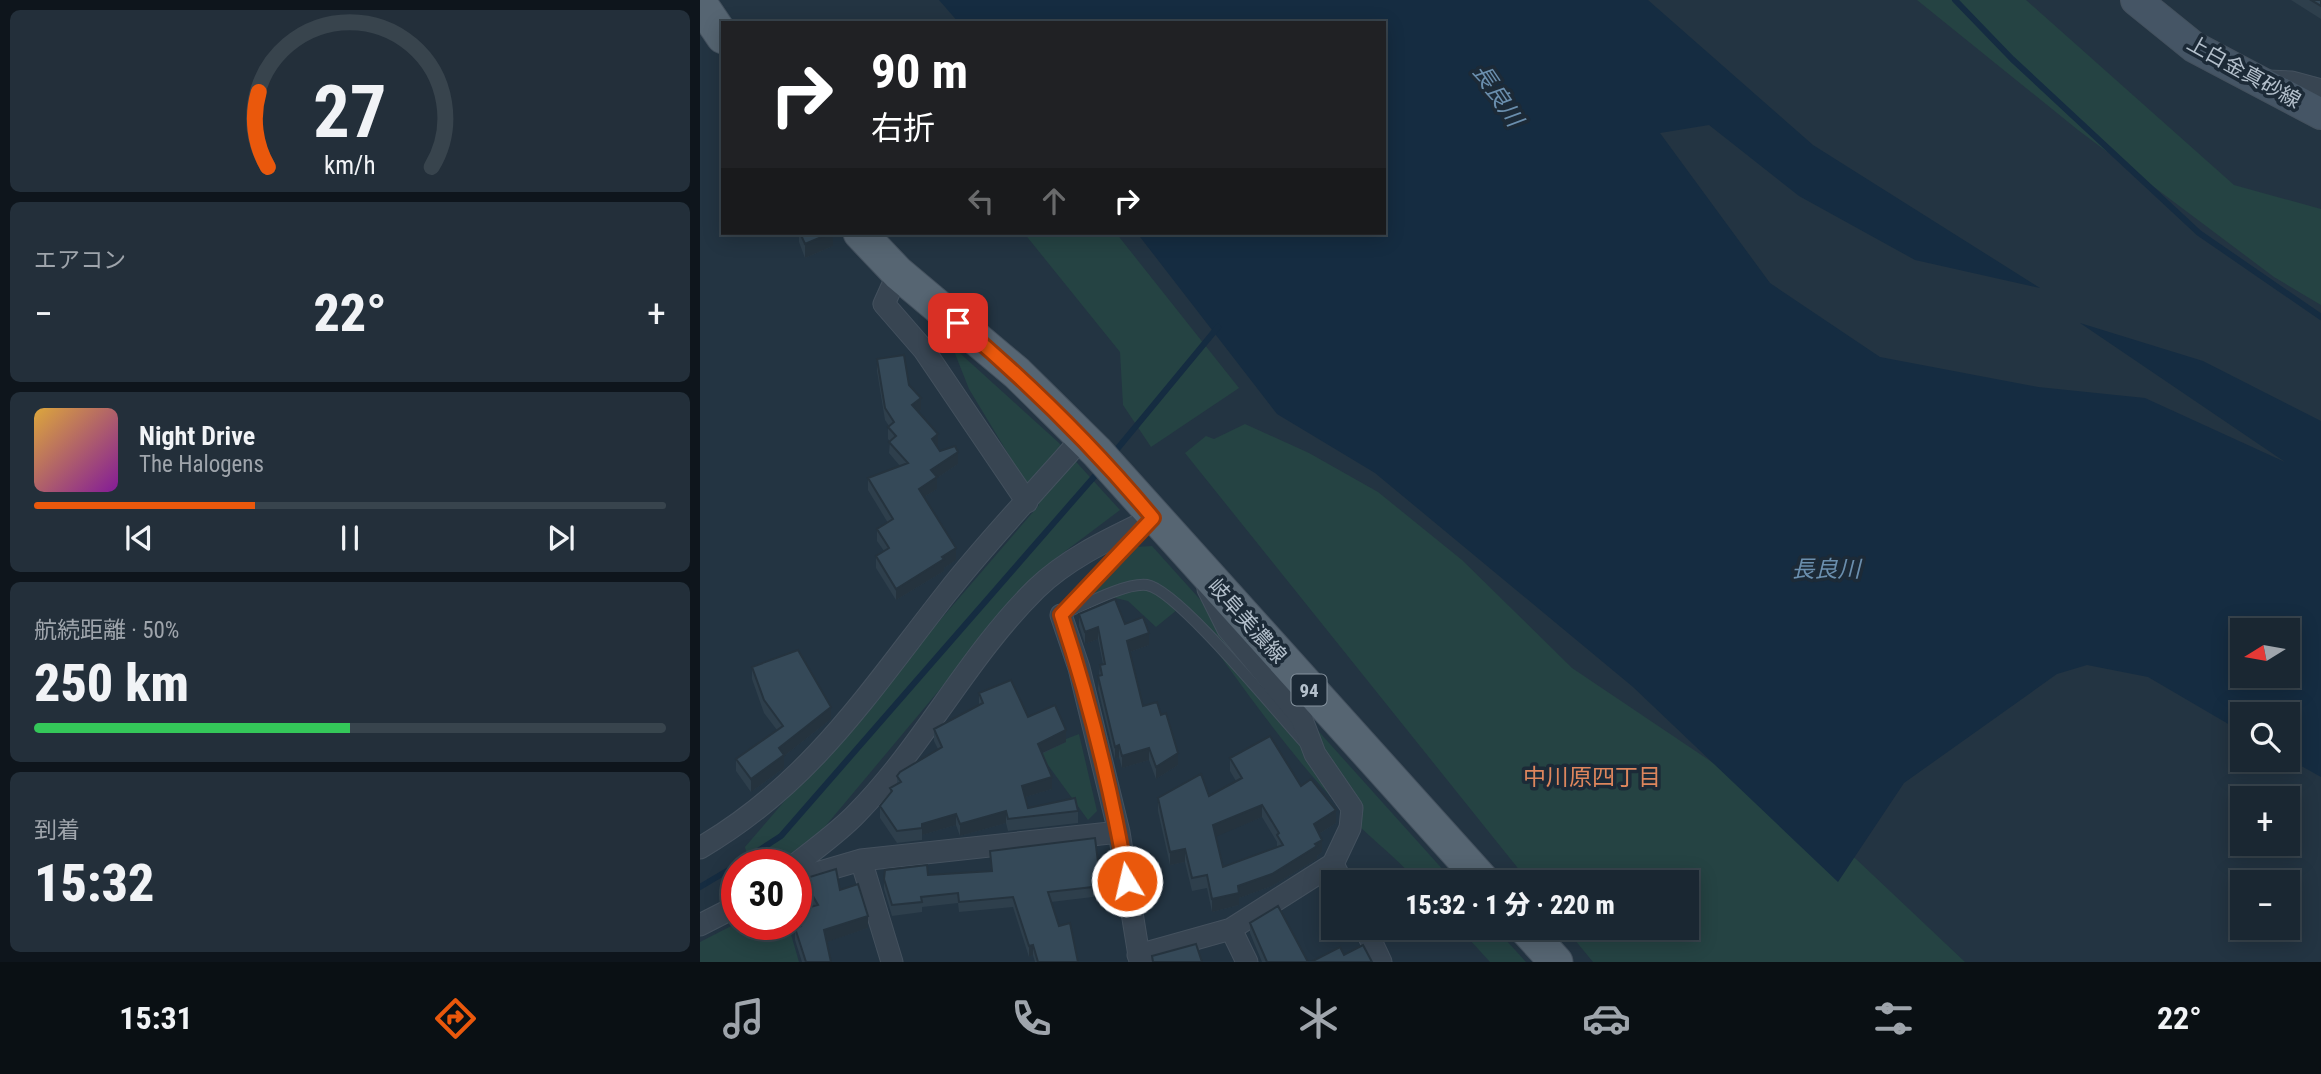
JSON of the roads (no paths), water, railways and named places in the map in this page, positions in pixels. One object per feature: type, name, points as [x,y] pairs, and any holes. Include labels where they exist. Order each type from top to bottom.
[{"type":"main road","name":"上白金真砂線","points":[[2136,0],[2194,47],[2321,114]]},
{"type":"main road","points":[[700,2],[721,34]]},
{"type":"main road","name":"94","points":[[862,235],[898,273],[1017,373],[1090,445]]},
{"type":"main road","name":"岐阜美濃線","points":[[1090,445],[1472,870]]},
{"type":"main road","points":[[1536,940],[1556,962]]},
{"type":"street","points":[[2254,81],[2292,82],[2321,90]]},
{"type":"street","points":[[898,273],[884,304],[924,350],[1027,502]]},
{"type":"street","points":[[700,848],[737,826],[831,743],[948,591],[1027,502],[1090,445]]},
{"type":"street","points":[[812,851],[857,814],[995,635],[1037,588],[1144,507]]},
{"type":"street","points":[[1198,567],[1228,629],[1301,717],[1315,754],[1352,808],[1350,828],[1339,870]]},
{"type":"street","points":[[1061,615],[1079,668],[1119,832],[1139,958],[1231,929],[1321,882]]},
{"type":"street","points":[[812,874],[861,860],[1119,832]]},
{"type":"street","points":[[861,860],[892,962]]},
{"type":"street","points":[[700,925],[721,914]]},
{"type":"street","points":[[1231,929],[1247,962]]},
{"type":"street","points":[[1371,940],[1381,962]]},
{"type":"lane","points":[[1061,615],[1144,507]]},
{"type":"lane","points":[[1061,615],[1128,588],[1144,584],[1155,587],[1193,619],[1315,754]]},
{"type":"water","name":"長良川","points":[[939,0],[1648,0],[1813,145],[2040,288],[1915,260],[1799,196],[1709,125],[1660,133],[1770,283],[1880,357],[2038,387],[2145,398],[2285,462],[2080,323],[2203,361],[2321,421],[2321,777],[2300,765],[2300,702],[2230,702],[2230,725],[2148,677],[2087,665],[2057,674],[1904,783],[1838,882],[1633,687],[1375,473],[1277,414],[1139,235],[1386,235],[1386,21],[957,21]]},
{"type":"waterway","points":[[1955,0],[2012,59],[2199,233],[2321,317]]},
{"type":"waterway","points":[[1113,454],[1218,327]]},
{"type":"waterway","points":[[761,849],[781,836],[1100,470]]},
{"type":"waterway","points":[[700,887],[721,875]]},
{"type":"district","name":"中川原四丁目","points":[[1592,777]]}]
